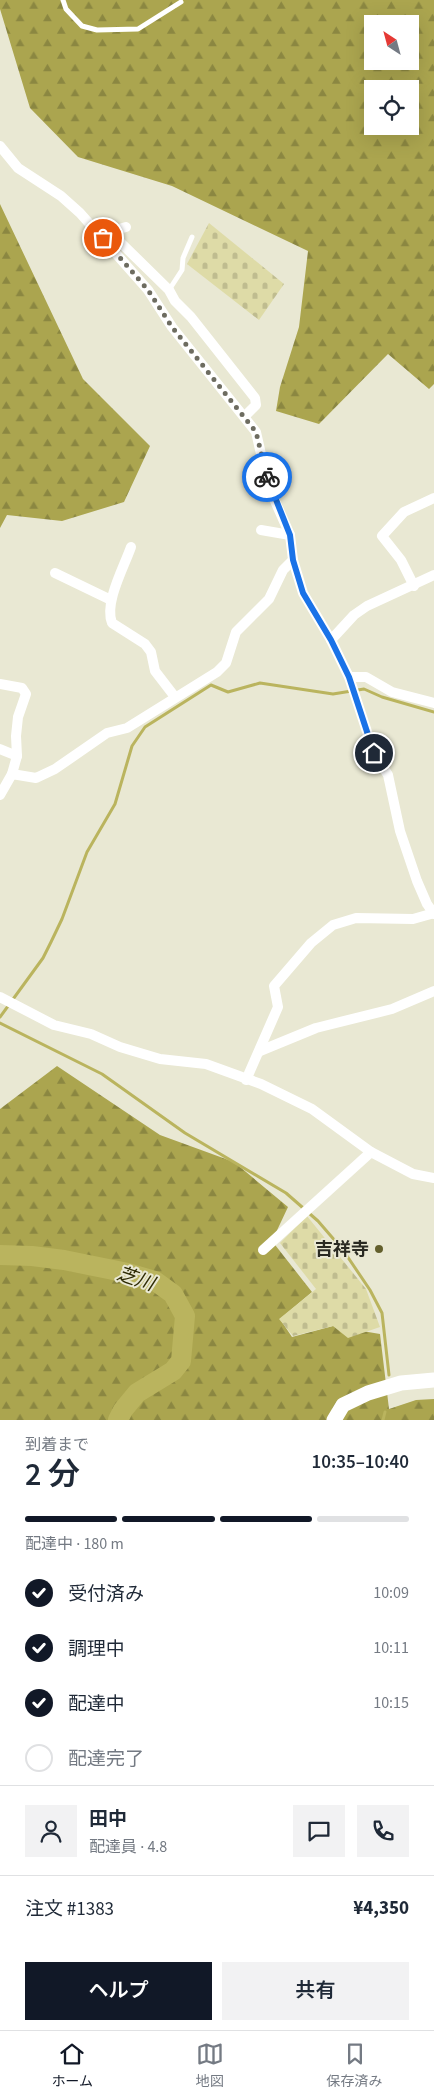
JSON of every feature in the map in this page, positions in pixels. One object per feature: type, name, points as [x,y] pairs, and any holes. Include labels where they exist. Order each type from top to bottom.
[{"type":"street","points":[[0,146],[18,168],[61,196],[80,213],[148,290],[172,327],[256,432],[268,485],[290,535],[293,560],[303,593],[331,640],[349,677],[374,753],[388,775],[400,831],[417,881],[427,904],[434,914],[413,919],[356,918],[333,925],[311,943],[274,986],[278,1007],[246,1080]]},
{"type":"street","points":[[126,227],[119,229],[117,234],[119,241],[169,290],[174,301],[191,317],[255,398],[256,405],[245,416]]},
{"type":"street","points":[[414,586],[401,560],[382,536],[404,512],[434,498]]},
{"type":"street","points":[[261,530],[290,535]]},
{"type":"street","points":[[131,547],[111,600],[110,618],[112,623],[145,644],[151,652],[155,670],[175,697]]},
{"type":"street","points":[[12,774],[36,778],[55,768],[107,733],[127,728],[217,672],[226,663],[236,632],[269,599],[283,570],[293,560]]},
{"type":"street","points":[[55,573],[111,600]]},
{"type":"street","points":[[331,640],[354,615],[367,606],[414,586],[434,575]]},
{"type":"street","points":[[349,677],[366,677],[392,692],[434,703]]},
{"type":"street","points":[[0,684],[22,688],[26,694],[18,717],[16,736],[17,756],[12,774],[0,795]]},
{"type":"street","points":[[0,749],[17,756]]},
{"type":"street","points":[[260,1051],[316,1028],[392,1009],[434,991]]},
{"type":"street","points":[[0,997],[54,1024],[91,1034],[120,1047],[160,1059],[206,1064],[261,1084],[312,1109],[371,1152],[413,1174],[434,1178]]},
{"type":"street","points":[[262,1250],[371,1152]]},
{"type":"street","points":[[334,1420],[343,1405],[368,1393],[401,1383],[434,1380]]},
{"type":"lane","points":[[63,0],[66,9],[82,26],[97,30],[138,29],[180,2]]},
{"type":"lane","points":[[169,290],[182,270],[183,258],[192,237]]},
{"type":"green space","points":[[0,0],[434,0],[434,384],[429,389],[388,354],[319,424],[276,411],[280,387],[299,327],[308,251],[172,186],[78,157],[30,108],[0,9]]},
{"type":"green space","points":[[0,204],[83,379],[150,446],[124,502],[62,521],[7,515],[0,528]]},
{"type":"green space","points":[[209,223],[284,284],[259,320],[187,264]]},
{"type":"green space","points":[[57,1066],[160,1135],[234,1162],[288,1207],[272,1241],[312,1292],[280,1319],[292,1337],[333,1326],[380,1334],[389,1409],[416,1400],[434,1399],[434,1420],[0,1420],[0,1109]]},
{"type":"green space","points":[[307,1216],[366,1289],[380,1327],[348,1338],[333,1326],[293,1336],[279,1319],[316,1289],[280,1243]]},
{"type":"waterway","points":[[0,1017],[43,958],[62,919],[87,852],[115,804],[132,746],[145,727],[211,685],[228,692],[260,683],[333,694],[364,689],[382,697],[434,712]]},
{"type":"waterway","points":[[0,1023],[102,1074],[185,1133],[286,1193],[318,1221],[343,1250],[370,1290],[382,1313],[389,1375]]},
{"type":"waterway","name":"芝川","points":[[0,1255],[64,1260],[128,1273],[155,1281],[173,1294],[185,1316],[181,1361],[173,1371],[137,1393],[123,1410],[118,1420]]},
{"type":"waterway","points":[[383,1420],[385,1412]]},
{"type":"way so far","points":[[103,238],[148,290],[172,327],[256,432],[267,477]]},
{"type":"place","name":"吉祥寺","points":[[379,1249]]},
{"type":"route","points":[[267,477],[268,485],[290,535],[293,560],[303,593],[331,640],[349,677],[374,753]]}]
